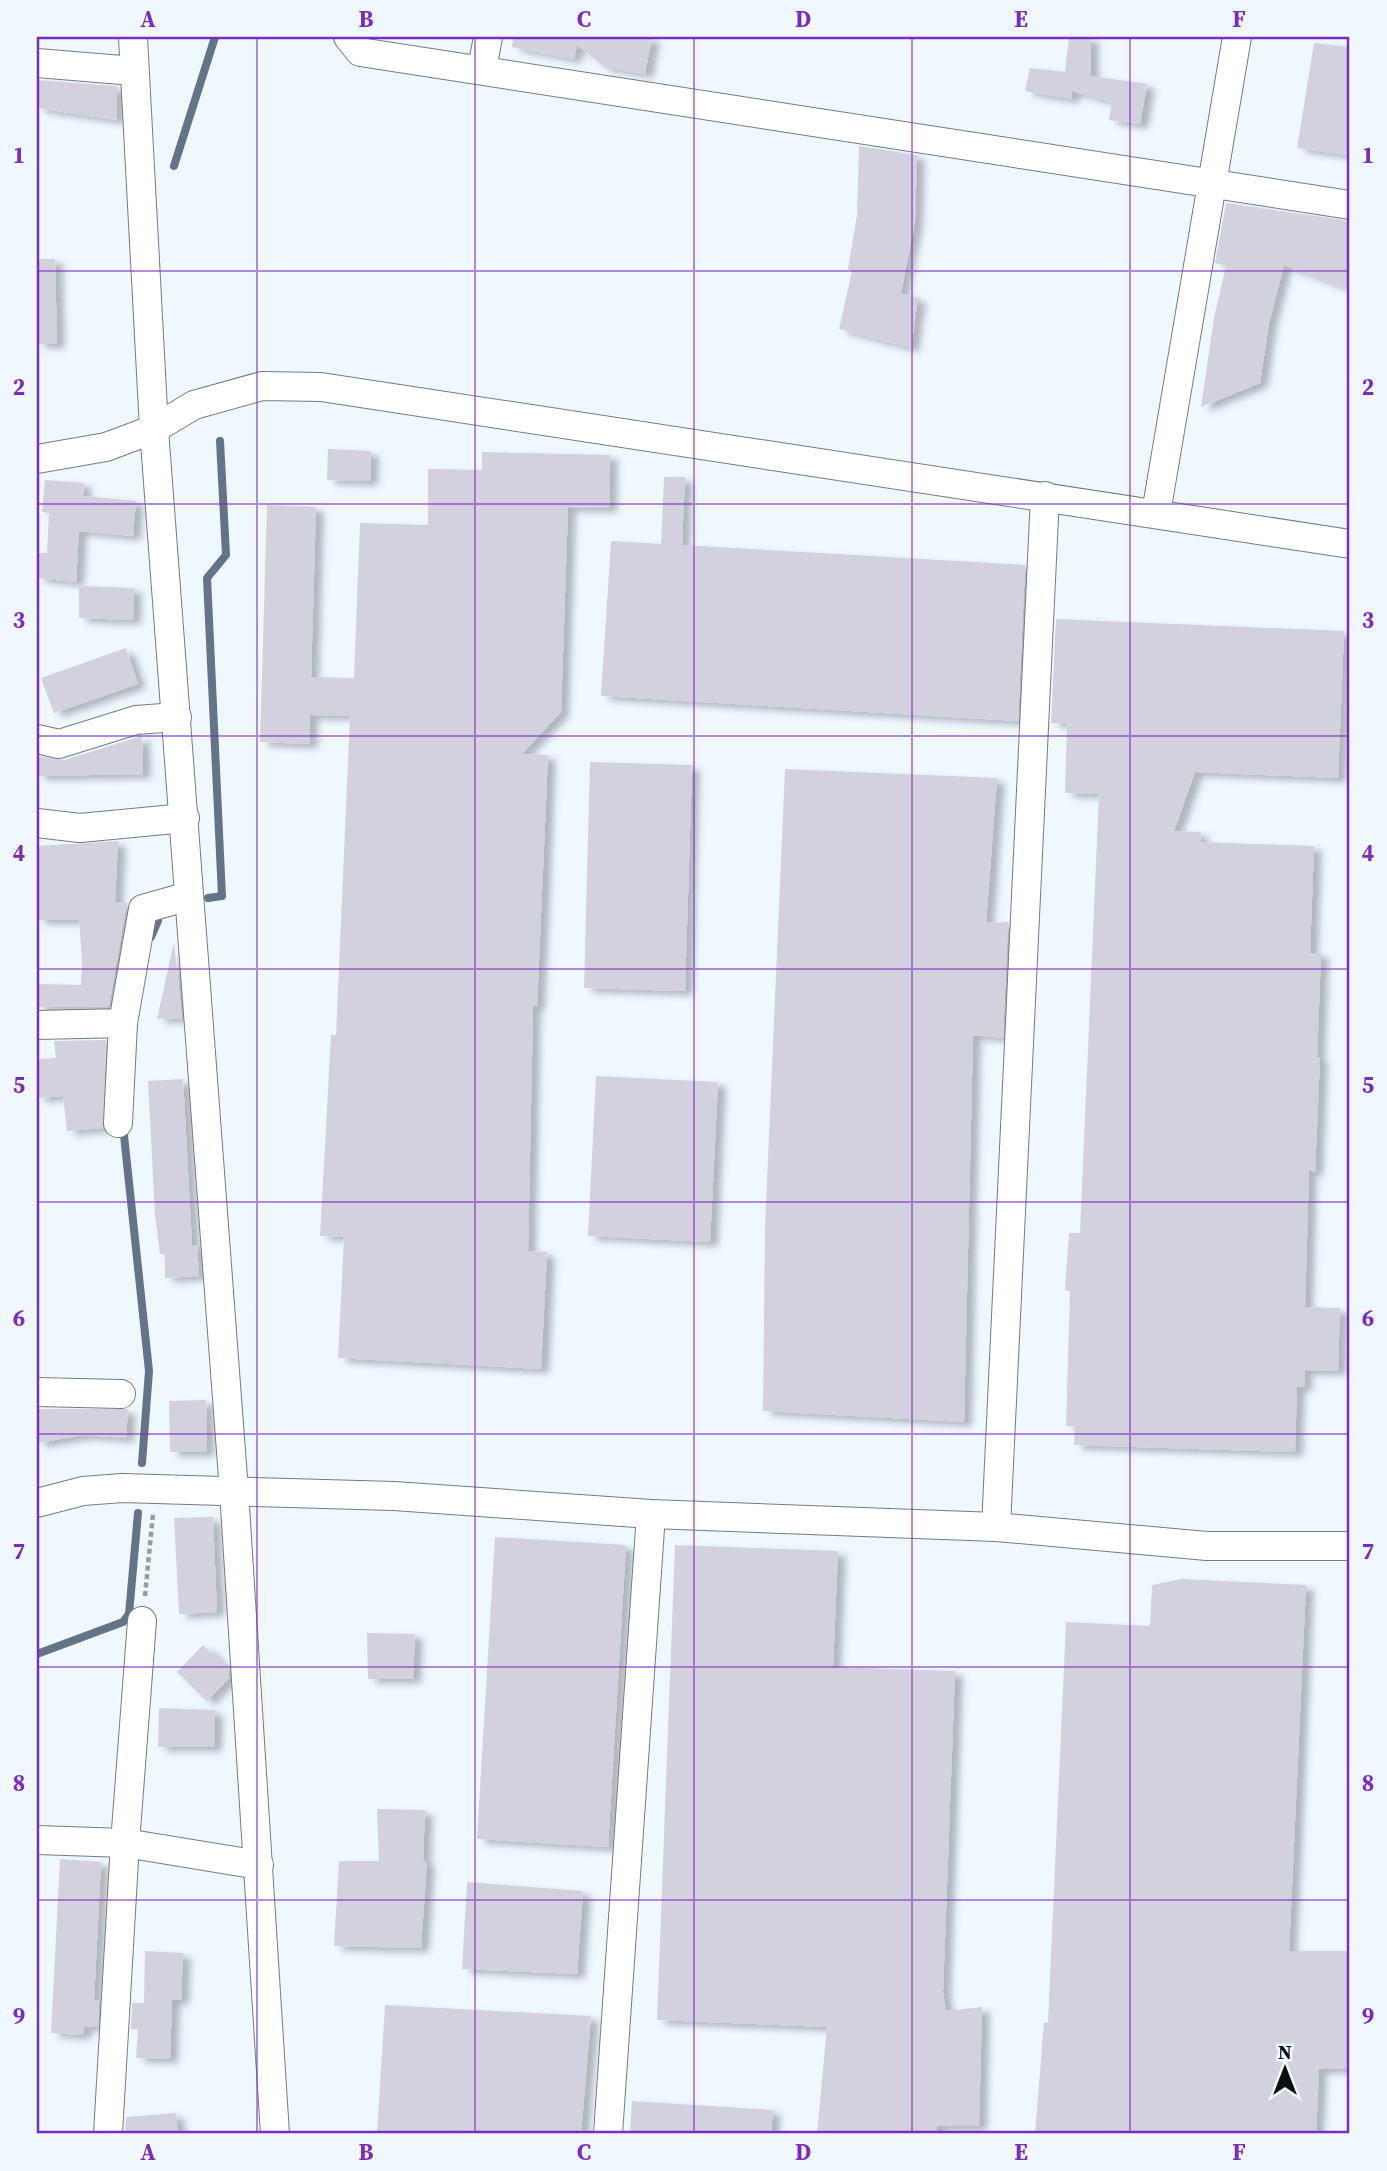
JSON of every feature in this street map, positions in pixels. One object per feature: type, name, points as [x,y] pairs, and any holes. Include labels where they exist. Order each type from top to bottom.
[{"type":"street","points":[[133,37],[155,429],[234,1491],[275,2134]]},
{"type":"street","points":[[348,37],[360,52],[1350,205]]},
{"type":"street","points":[[482,69],[488,37]]},
{"type":"street","points":[[1156,513],[1237,37]]},
{"type":"street","points":[[37,64],[134,71]]},
{"type":"street","points":[[37,459],[106,447],[155,429],[194,405],[262,386],[321,387],[1350,544]]},
{"type":"street","points":[[996,1527],[1045,496]]},
{"type":"street","points":[[37,739],[59,744],[136,720],[177,717]]},
{"type":"street","points":[[37,823],[80,828],[185,818]]},
{"type":"street","points":[[118,1123],[123,1023],[143,909],[189,896]]},
{"type":"street","points":[[37,1025],[123,1023]]},
{"type":"street","points":[[37,1392],[121,1394]]},
{"type":"street","points":[[37,1503],[83,1491],[156,1489],[394,1496],[651,1514],[996,1527],[1207,1546],[1350,1546]]},
{"type":"street","points":[[608,2134],[651,1514]]},
{"type":"street","points":[[108,2134],[125,1843],[142,1620]]},
{"type":"street","points":[[37,1840],[125,1843],[259,1865]]},
{"type":"path","points":[[142,1620],[156,1489]]},
{"type":"building","points":[[513,37],[652,37],[645,74],[605,67],[577,45],[574,59],[512,47]]},
{"type":"building","points":[[1069,37],[1091,37],[1091,76],[1147,84],[1140,124],[1109,120],[1112,102],[1072,91],[1071,99],[1025,91],[1030,68],[1065,72]]},
{"type":"building","points":[[1314,43],[1350,47],[1350,135],[1346,155],[1297,148]]},
{"type":"building","points":[[37,80],[117,86],[117,120],[37,108]]},
{"type":"building","points":[[859,146],[917,155],[915,221],[901,293],[918,298],[911,348],[839,329],[852,271],[848,269],[857,215]]},
{"type":"building","points":[[1226,203],[1350,221],[1350,290],[1284,265],[1269,323],[1260,383],[1201,407],[1214,318],[1226,266],[1215,263]]},
{"type":"building","points":[[37,259],[55,259],[57,344],[37,344]]},
{"type":"building","points":[[328,449],[371,451],[370,481],[327,480]]},
{"type":"building","points":[[482,452],[610,455],[609,508],[568,507],[561,712],[522,754],[548,755],[537,1006],[533,1006],[528,1251],[547,1252],[541,1369],[338,1358],[344,1237],[320,1236],[331,1035],[336,1035],[350,716],[310,715],[310,744],[260,742],[267,505],[316,507],[311,677],[354,678],[360,523],[428,525],[428,469],[482,470]]},
{"type":"building","points":[[664,477],[685,477],[682,545],[1025,565],[1018,721],[601,696],[611,541],[661,544]]},
{"type":"building","points":[[45,480],[84,483],[83,496],[136,501],[133,536],[79,531],[76,582],[37,578],[37,553],[47,553],[49,513],[42,512]]},
{"type":"building","points":[[79,586],[134,588],[133,620],[79,618]]},
{"type":"building","points":[[1056,619],[1344,631],[1338,778],[1195,772],[1174,831],[1201,832],[1200,842],[1314,846],[1310,953],[1321,953],[1317,1057],[1320,1057],[1315,1172],[1309,1170],[1305,1307],[1340,1308],[1338,1371],[1305,1370],[1304,1387],[1297,1387],[1295,1452],[1074,1445],[1075,1426],[1066,1426],[1070,1291],[1065,1290],[1069,1233],[1080,1233],[1099,794],[1065,793],[1067,724],[1051,723]]},
{"type":"building","points":[[126,648],[138,684],[54,713],[41,678]]},
{"type":"building","points":[[142,736],[143,774],[37,776],[37,756],[64,760]]},
{"type":"building","points":[[590,762],[692,765],[685,991],[584,988]]},
{"type":"building","points":[[785,769],[997,778],[986,923],[1008,922],[1003,1038],[973,1035],[964,1422],[763,1411],[765,1227]]},
{"type":"building","points":[[118,841],[115,902],[126,902],[109,1006],[37,1007],[37,984],[81,985],[82,959],[79,920],[37,920],[37,846]]},
{"type":"building","points":[[174,942],[182,1018],[157,1019],[163,992]]},
{"type":"building","points":[[106,1040],[103,1128],[67,1131],[63,1096],[37,1098],[37,1059],[56,1058],[54,1041]]},
{"type":"building","points":[[596,1076],[718,1082],[710,1242],[588,1236]]},
{"type":"building","points":[[183,1079],[192,1245],[197,1245],[199,1276],[165,1278],[165,1254],[160,1254],[155,1215],[148,1081]]},
{"type":"building","points":[[206,1400],[207,1452],[170,1452],[169,1401]]},
{"type":"building","points":[[37,1409],[128,1409],[126,1438],[84,1435],[37,1443]]},
{"type":"building","points":[[213,1517],[217,1612],[179,1614],[174,1518]]},
{"type":"building","points":[[495,1537],[626,1545],[608,1847],[477,1839]]},
{"type":"building","points":[[675,1545],[838,1551],[833,1667],[955,1671],[943,1992],[946,2011],[982,2007],[979,2126],[937,2126],[937,2134],[817,2134],[827,2027],[657,2020]]},
{"type":"building","points":[[1181,1579],[1306,1585],[1289,1951],[1350,1951],[1350,2069],[1319,2069],[1316,2134],[1035,2134],[1044,2022],[1048,2023],[1066,1622],[1150,1626],[1152,1585]]},
{"type":"building","points":[[367,1633],[415,1634],[413,1679],[368,1679]]},
{"type":"building","points":[[203,1645],[229,1670],[229,1678],[207,1701],[177,1672]]},
{"type":"building","points":[[159,1708],[215,1710],[214,1747],[158,1747]]},
{"type":"building","points":[[377,1809],[425,1810],[423,1861],[427,1861],[421,1948],[334,1946],[339,1861],[379,1861]]},
{"type":"building","points":[[60,1859],[101,1862],[94,2000],[99,2000],[98,2027],[84,2026],[83,2035],[51,2033]]},
{"type":"building","points":[[467,1882],[583,1891],[577,1974],[462,1969]]},
{"type":"building","points":[[145,1951],[183,1953],[181,2000],[172,2000],[170,2059],[136,2058],[138,2029],[131,2029],[132,2003],[144,2003]]},
{"type":"building","points":[[385,2005],[591,2016],[581,2134],[377,2134]]},
{"type":"building","points":[[632,2101],[773,2110],[771,2134],[630,2134]]},
{"type":"building","points":[[176,2113],[178,2134],[125,2134],[126,2117]]},
{"type":"waterway","points":[[174,166],[215,37]]},
{"type":"waterway","points":[[208,898],[222,896],[207,578],[226,555],[220,441]]},
{"type":"waterway","points":[[151,937],[158,921]]},
{"type":"waterway","points":[[123,1126],[149,1371],[142,1463]]},
{"type":"waterway","points":[[37,1654],[123,1622],[129,1614],[138,1513]]}]
